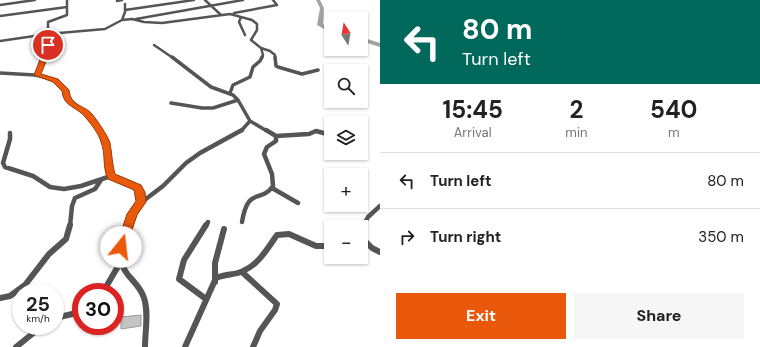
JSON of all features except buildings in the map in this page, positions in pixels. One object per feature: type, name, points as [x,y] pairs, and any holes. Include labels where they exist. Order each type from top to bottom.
[{"type":"street","points":[[0,5],[19,1],[35,0]]},
{"type":"street","points":[[38,75],[48,49],[48,22],[67,15],[67,0]]},
{"type":"street","points":[[118,1],[122,0]]},
{"type":"street","points":[[125,10],[194,0]]},
{"type":"street","points":[[205,0],[221,15]]},
{"type":"street","points":[[0,41],[48,34],[105,29],[122,20],[243,0]]},
{"type":"street","points":[[134,19],[144,22],[162,23],[230,14],[277,5],[273,0]]},
{"type":"street","points":[[122,20],[125,4]]},
{"type":"street","points":[[0,16],[68,7]]},
{"type":"street","points":[[230,14],[254,20],[259,28],[251,40],[261,48],[270,51],[275,55],[276,66],[302,74],[318,70]]},
{"type":"street","points":[[241,17],[239,22],[245,35]]},
{"type":"street","points":[[154,45],[210,86],[224,93],[230,93],[238,100],[250,121],[276,136],[310,134],[316,131],[324,133]]},
{"type":"street","points":[[230,93],[233,85],[250,77],[253,67],[260,61],[262,55],[261,48]]},
{"type":"street","points":[[0,73],[38,75],[56,81],[66,90],[66,97],[70,103],[88,115],[106,142],[111,176]]},
{"type":"street","points":[[171,103],[208,108],[238,100]]},
{"type":"street","points":[[108,283],[120,263],[121,247],[127,226],[132,214],[141,202],[165,184],[187,162],[200,153],[235,135],[250,121]]},
{"type":"street","points":[[10,134],[10,139],[3,162],[5,167],[33,176],[50,187],[64,190],[111,176],[137,187],[140,192],[141,202]]},
{"type":"street","points":[[272,188],[273,178],[264,154],[267,147],[276,141],[276,136]]},
{"type":"street","points":[[0,298],[4,298],[26,285],[36,269],[55,246],[67,237],[73,202],[76,198],[95,190],[101,180]]},
{"type":"street","points":[[272,188],[298,203]]},
{"type":"street","points":[[242,222],[245,207],[249,200],[272,188]]},
{"type":"street","points":[[366,220],[380,206]]},
{"type":"street","points":[[206,299],[179,279],[184,260],[208,222]]},
{"type":"street","points":[[214,282],[216,259],[224,229]]},
{"type":"street","points":[[185,347],[216,278],[225,274],[242,272],[258,262],[277,235],[289,234],[316,246],[324,246]]},
{"type":"street","points":[[368,244],[380,252]]},
{"type":"street","points":[[120,263],[124,271],[138,287],[144,298],[145,347]]},
{"type":"street","points":[[242,272],[277,304],[275,310],[260,331],[253,347]]},
{"type":"street","points":[[16,347],[31,335]]},
{"type":"waterway","points":[[318,0],[322,8],[320,25],[324,27]]},
{"type":"waterway","points":[[368,41],[380,45]]},
{"type":"route","points":[[48,45],[48,49],[38,75],[56,81],[66,90],[66,97],[70,103],[88,115],[106,142],[111,176],[137,187],[140,192],[141,202],[132,214],[121,247]]}]
